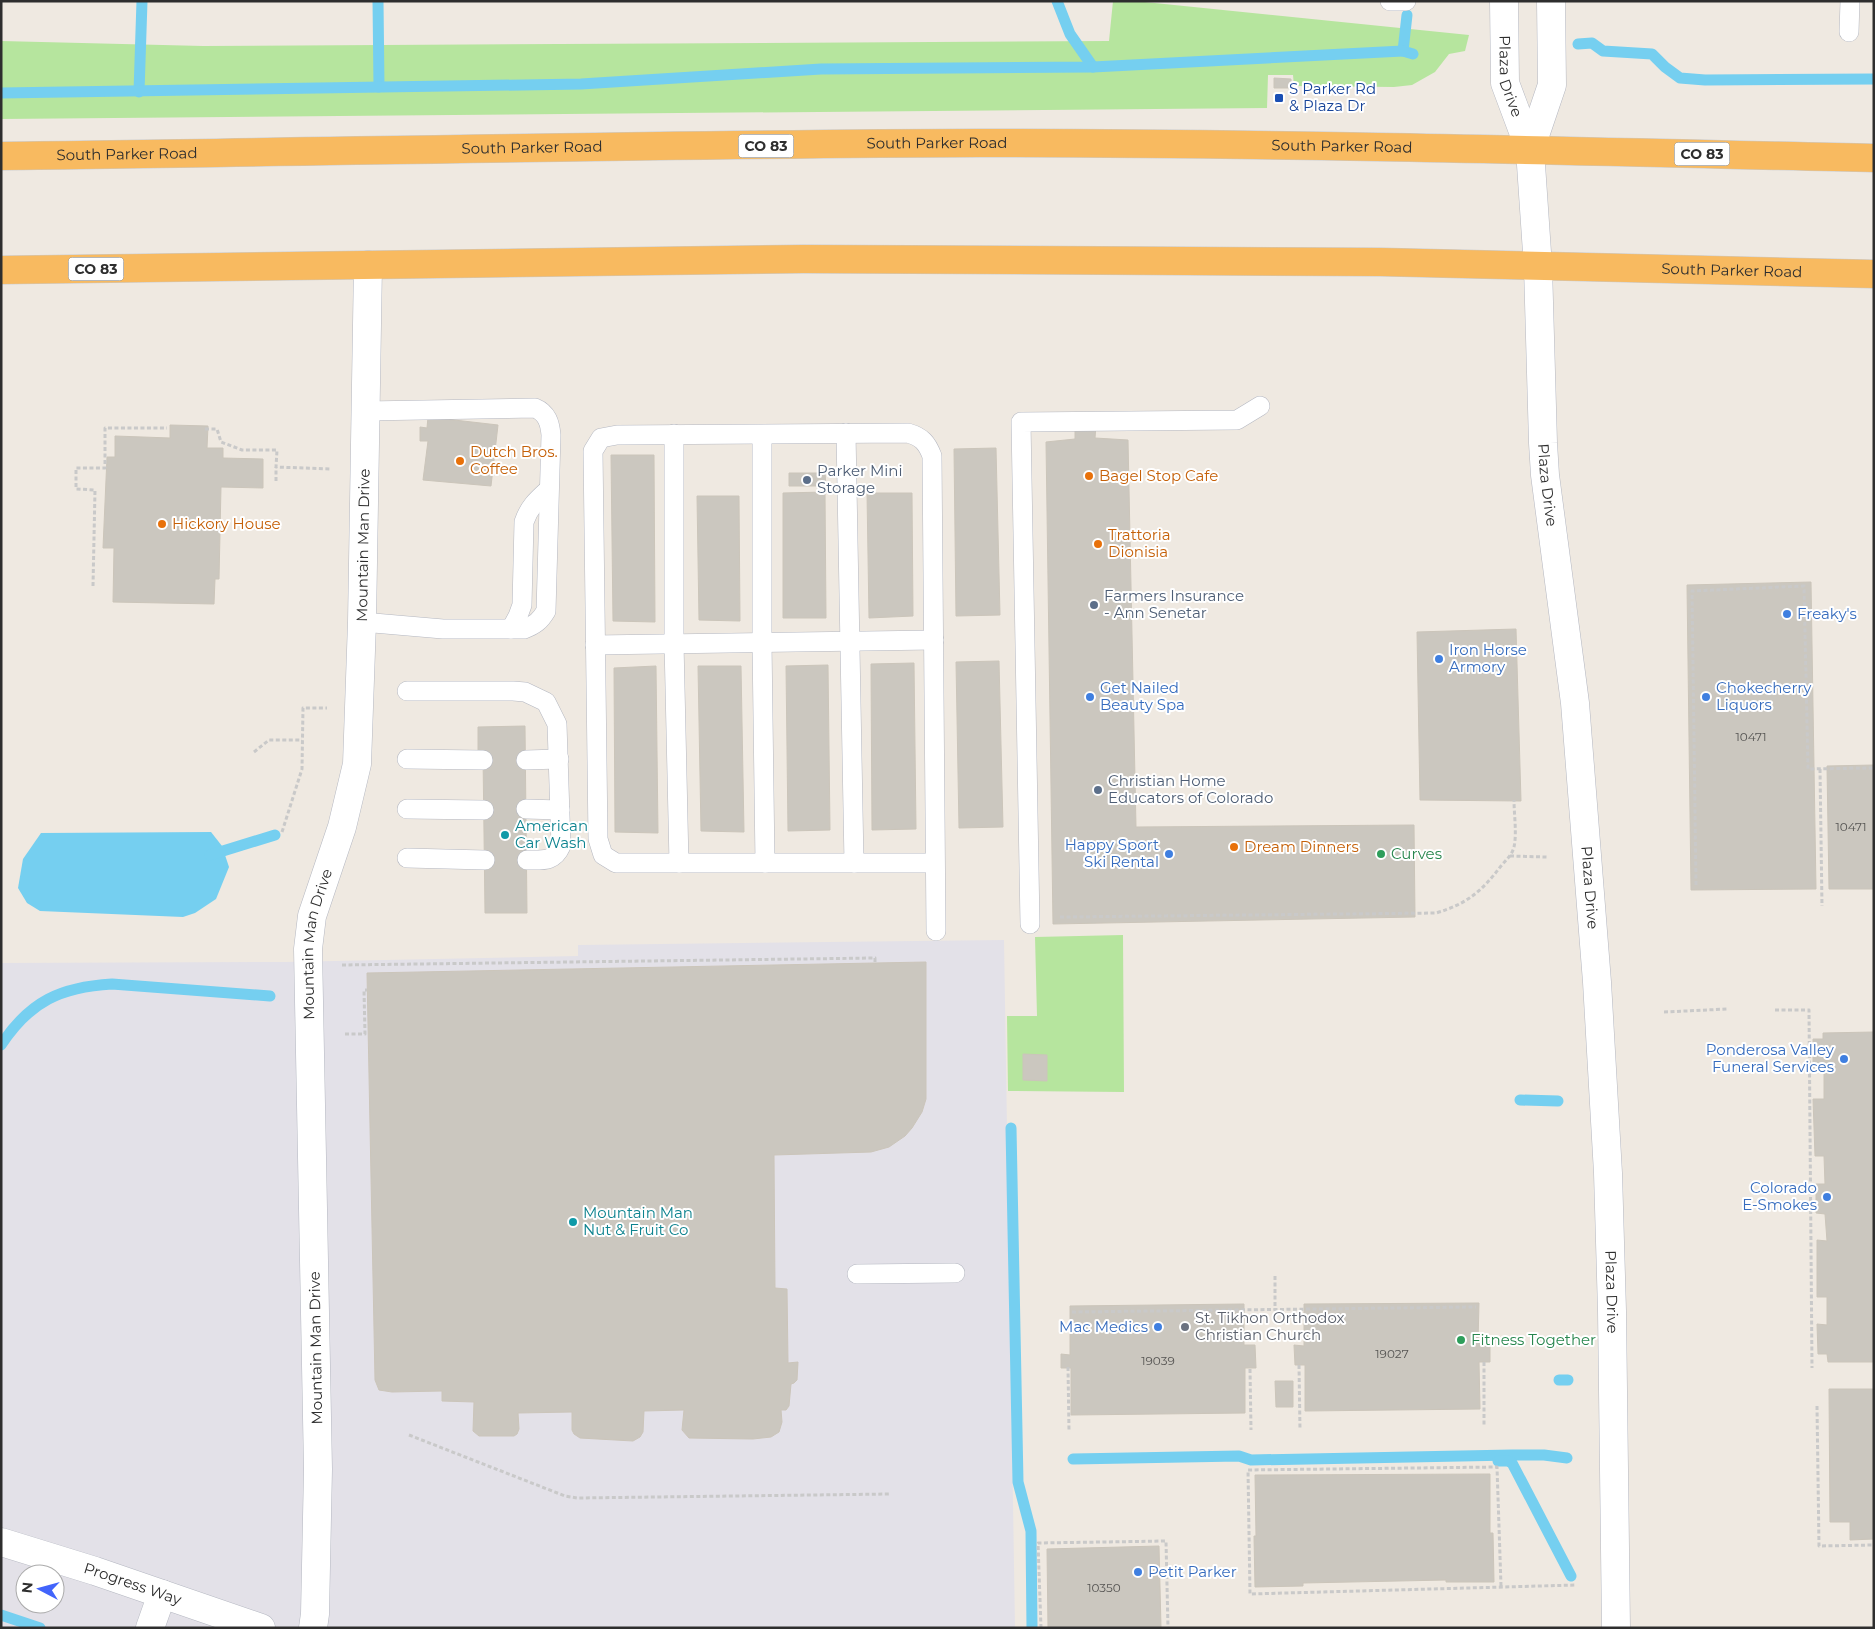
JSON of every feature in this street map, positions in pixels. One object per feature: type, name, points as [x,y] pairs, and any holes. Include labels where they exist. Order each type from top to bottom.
[{"type":"highway","name":"South Parker Road","points":[[1,156],[982,143],[1437,147],[1874,158]]},
{"type":"highway","name":"South Parker Road","points":[[1,270],[813,260],[1371,262],[1874,274]]},
{"type":"street","name":"Plaza Drive","points":[[1504,1],[1505,83],[1530,150],[1538,267],[1543,443],[1579,748],[1597,982],[1608,1164],[1616,1628]]},
{"type":"street","name":"Plaza Drive","points":[[1530,150],[1552,85],[1551,1]]},
{"type":"street","name":"Mountain Man Drive","points":[[313,1628],[315,1614],[318,1469],[309,940],[312,916],[342,828],[353,788],[357,764],[362,622],[368,265]]},
{"type":"street","name":"Progress Way","points":[[1,1542],[261,1628]]},
{"type":"street","points":[[150,1628],[162,1594]]},
{"type":"lane","points":[[1390,1],[1406,1]]},
{"type":"lane","points":[[1849,32],[1850,1]]},
{"type":"lane","points":[[1030,924],[1021,422],[1238,420],[1260,406]]},
{"type":"lane","points":[[362,622],[443,629],[524,629],[534,626],[541,620],[546,611],[550,430],[546,417],[541,410],[534,408],[366,410]]},
{"type":"lane","points":[[846,433],[854,863]]},
{"type":"lane","points":[[935,863],[616,863],[602,855],[598,840],[593,451],[596,443],[601,438],[609,436],[674,434],[908,433],[918,436],[928,445],[932,456],[936,931]]},
{"type":"lane","points":[[674,434],[674,644],[679,863]]},
{"type":"lane","points":[[762,435],[765,864]]},
{"type":"lane","points":[[511,629],[522,604],[524,522],[534,503],[548,490]]},
{"type":"lane","points":[[595,645],[934,640]]},
{"type":"lane","points":[[407,690],[512,691],[536,697],[546,702],[557,724],[561,846],[558,853],[552,858],[527,860]]},
{"type":"lane","points":[[407,759],[483,760]]},
{"type":"lane","points":[[526,760],[559,759]]},
{"type":"lane","points":[[407,809],[484,810]]},
{"type":"lane","points":[[526,809],[560,810]]},
{"type":"lane","points":[[407,858],[485,860]]},
{"type":"lane","points":[[857,1274],[955,1272]]},
{"type":"path","points":[[93,586],[96,490],[76,490],[76,468],[105,468],[105,428],[168,428]]},
{"type":"path","points":[[205,429],[217,429],[221,442],[242,450],[277,450],[276,481]]},
{"type":"path","points":[[276,467],[365,470]]},
{"type":"path","points":[[1696,885],[1692,591],[1804,586],[1808,769],[1874,768]]},
{"type":"path","points":[[282,832],[302,768],[303,708],[360,709]]},
{"type":"path","points":[[254,752],[269,740],[302,740]]},
{"type":"path","points":[[1820,769],[1822,906]]},
{"type":"path","points":[[1057,918],[1428,914],[1446,910],[1470,899],[1485,886],[1510,856],[1515,839],[1514,800]]},
{"type":"path","points":[[1510,856],[1547,857]]},
{"type":"path","points":[[309,966],[875,958],[875,963]]},
{"type":"path","points":[[310,1034],[365,1034],[364,990],[367,990]]},
{"type":"path","points":[[1664,1012],[1727,1009]]},
{"type":"path","points":[[1776,1010],[1809,1010],[1812,1368]]},
{"type":"path","points":[[1275,1276],[1275,1310]]},
{"type":"path","points":[[1072,1312],[1476,1307]]},
{"type":"path","points":[[1484,1362],[1484,1427]]},
{"type":"path","points":[[1299,1365],[1300,1430]]},
{"type":"path","points":[[1068,1368],[1070,1431]]},
{"type":"path","points":[[1250,1369],[1251,1430]]},
{"type":"path","points":[[1817,1406],[1819,1546],[1874,1545]]},
{"type":"path","points":[[409,1435],[565,1496],[577,1498],[889,1494]]},
{"type":"path","points":[[1501,1586],[1497,1467],[1248,1470],[1250,1594],[1576,1585]]},
{"type":"path","points":[[1041,1628],[1038,1544],[1166,1541],[1168,1628]]},
{"type":"shaded area","points":[[1004,940],[1015,1628],[1,1628],[1,963],[285,962],[578,956],[578,945]]},
{"type":"green space","points":[[1113,1],[1135,1],[1469,35],[1465,51],[1449,54],[1435,72],[1412,85],[1394,87],[1294,86],[1293,75],[1268,75],[1267,108],[1,119],[1,41],[203,46],[1109,41]]},
{"type":"green space","points":[[1123,935],[1124,1092],[1008,1091],[1007,1016],[1037,1016],[1035,937]]},
{"type":"water","points":[[211,832],[222,846],[229,867],[216,899],[195,913],[183,917],[40,911],[27,903],[18,888],[23,859],[41,833]]},
{"type":"building","points":[[1274,78],[1291,79],[1291,88],[1274,88]]},
{"type":"building","name":"Dutch Bros. Coffee","points":[[428,417],[498,425],[491,486],[423,480],[428,441],[420,441],[420,427],[427,428]]},
{"type":"building","name":"Hickory House","points":[[170,425],[208,426],[207,448],[223,448],[223,458],[263,459],[263,488],[221,487],[219,579],[215,579],[214,604],[113,602],[114,548],[103,548],[107,457],[115,457],[115,436],[170,438]]},
{"type":"building","points":[[1075,425],[1096,425],[1095,438],[1128,440],[1136,827],[1414,825],[1415,917],[1053,924],[1046,442],[1075,439]]},
{"type":"building","points":[[996,448],[1000,615],[956,616],[954,449]]},
{"type":"building","points":[[611,455],[654,455],[655,622],[613,621]]},
{"type":"building","name":"Parker Mini Storage","points":[[789,473],[825,473],[826,486],[789,486]]},
{"type":"building","points":[[825,492],[826,618],[783,618],[783,493]]},
{"type":"building","points":[[867,493],[912,493],[913,616],[869,618]]},
{"type":"building","points":[[697,496],[739,496],[740,621],[699,620]]},
{"type":"building","points":[[1811,582],[1816,889],[1691,890],[1687,585]]},
{"type":"building","points":[[1516,629],[1521,801],[1420,800],[1417,632]]},
{"type":"building","points":[[999,661],[1003,827],[959,828],[956,662]]},
{"type":"building","points":[[914,663],[916,829],[872,830],[871,664]]},
{"type":"building","points":[[828,665],[830,830],[788,831],[786,666]]},
{"type":"building","points":[[656,666],[658,833],[615,832],[614,668]]},
{"type":"building","points":[[698,666],[741,666],[744,832],[701,831]]},
{"type":"building","name":"American Car Wash","points":[[525,726],[527,913],[485,913],[483,754],[478,754],[478,727]]},
{"type":"building","points":[[1874,765],[1874,889],[1829,889],[1827,766]]},
{"type":"building","name":"Mountain Man Nut & Fruit Co","points":[[926,962],[926,1099],[922,1112],[912,1128],[905,1136],[889,1147],[871,1152],[774,1155],[775,1288],[787,1289],[788,1363],[798,1362],[797,1380],[791,1384],[789,1406],[786,1410],[781,1410],[782,1422],[779,1432],[771,1437],[753,1439],[689,1438],[682,1430],[684,1410],[644,1411],[643,1432],[640,1437],[633,1441],[580,1438],[572,1430],[572,1412],[518,1413],[519,1429],[514,1436],[479,1436],[473,1431],[474,1402],[442,1401],[442,1391],[392,1392],[379,1390],[375,1380],[367,973]]},
{"type":"building","points":[[1874,1032],[1874,1362],[1828,1362],[1827,1354],[1818,1354],[1817,1324],[1827,1325],[1827,1297],[1817,1297],[1817,1240],[1827,1241],[1825,1214],[1816,1213],[1816,1184],[1825,1184],[1824,1156],[1815,1156],[1813,1099],[1824,1099],[1824,1068],[1813,1068],[1813,1039],[1823,1039],[1823,1033]]},
{"type":"building","points":[[1023,1054],[1047,1055],[1047,1081],[1023,1080]]},
{"type":"building","points":[[1479,1303],[1478,1342],[1490,1342],[1490,1362],[1479,1362],[1480,1409],[1305,1411],[1305,1365],[1295,1365],[1294,1345],[1304,1346],[1304,1304]]},
{"type":"building","points":[[1244,1304],[1244,1345],[1255,1345],[1256,1368],[1245,1368],[1245,1413],[1071,1415],[1071,1368],[1061,1368],[1061,1354],[1070,1355],[1070,1306]]},
{"type":"building","points":[[1275,1381],[1293,1381],[1293,1407],[1276,1407]]},
{"type":"building","points":[[1829,1389],[1874,1389],[1874,1539],[1850,1540],[1850,1522],[1830,1522]]},
{"type":"building","points":[[1490,1474],[1490,1533],[1493,1533],[1494,1582],[1446,1582],[1446,1580],[1303,1583],[1303,1586],[1255,1587],[1255,1475]]},
{"type":"building","points":[[1159,1546],[1161,1628],[1048,1628],[1047,1549]]},
{"type":"waterway","points":[[139,92],[142,1]]},
{"type":"waterway","points":[[378,1],[379,87]]},
{"type":"waterway","points":[[1057,1],[1070,34],[1093,67]]},
{"type":"waterway","points":[[1407,15],[1403,51],[1413,54]]},
{"type":"waterway","points":[[1578,44],[1592,43],[1603,51],[1652,54],[1680,78],[1705,80],[1874,79]]},
{"type":"waterway","points":[[1,93],[581,84],[821,69],[1093,67],[1403,51]]},
{"type":"waterway","points":[[210,855],[275,835]]},
{"type":"waterway","points":[[1,1045],[23,1017],[35,1007],[48,999],[77,989],[112,984],[270,996]]},
{"type":"waterway","points":[[1520,1100],[1558,1101]]},
{"type":"waterway","points":[[1011,1128],[1018,1482],[1031,1531],[1032,1628]]},
{"type":"waterway","points":[[1559,1380],[1568,1380]]},
{"type":"waterway","points":[[1073,1459],[1239,1456],[1251,1460],[1512,1455],[1544,1455],[1567,1458]]},
{"type":"waterway","points":[[1498,1461],[1512,1463],[1571,1576]]},
{"type":"waterway","points":[[1,1615],[40,1628]]},
{"type":"place","name":"S Parker Rd & Plaza Dr","points":[[1279,98]]},
{"type":"place","name":"Dutch Bros. Coffee","points":[[460,461]]},
{"type":"place","name":"Bagel Stop Cafe","points":[[1089,476]]},
{"type":"place","name":"Parker Mini Storage","points":[[807,480]]},
{"type":"place","name":"Hickory House","points":[[162,524]]},
{"type":"place","name":"Trattoria Dionisia","points":[[1098,544]]},
{"type":"place","name":"Farmers Insurance - Ann Senetar","points":[[1094,605]]},
{"type":"place","name":"Freaky's","points":[[1787,614]]},
{"type":"place","name":"Iron Horse Armory","points":[[1439,659]]},
{"type":"place","name":"Get Nailed Beauty Spa","points":[[1090,697]]},
{"type":"place","name":"Chokecherry Liquors","points":[[1706,697]]},
{"type":"place","name":"Christian Home Educators of Colorado","points":[[1098,790]]},
{"type":"place","name":"American Car Wash","points":[[505,835]]},
{"type":"place","name":"Dream Dinners","points":[[1234,847]]},
{"type":"place","name":"Happy Sport Ski Rental","points":[[1169,854]]},
{"type":"place","name":"Curves","points":[[1381,854]]},
{"type":"place","name":"Ponderosa Valley Funeral Services","points":[[1844,1059]]},
{"type":"place","name":"Colorado E-Smokes","points":[[1827,1197]]},
{"type":"place","name":"Mountain Man Nut & Fruit Co","points":[[573,1222]]},
{"type":"place","name":"Mac Medics","points":[[1158,1327]]},
{"type":"place","name":"St. Tikhon Orthodox Christian Church","points":[[1185,1327]]},
{"type":"place","name":"Fitness Together","points":[[1461,1340]]},
{"type":"place","name":"Petit Parker","points":[[1138,1572]]}]
